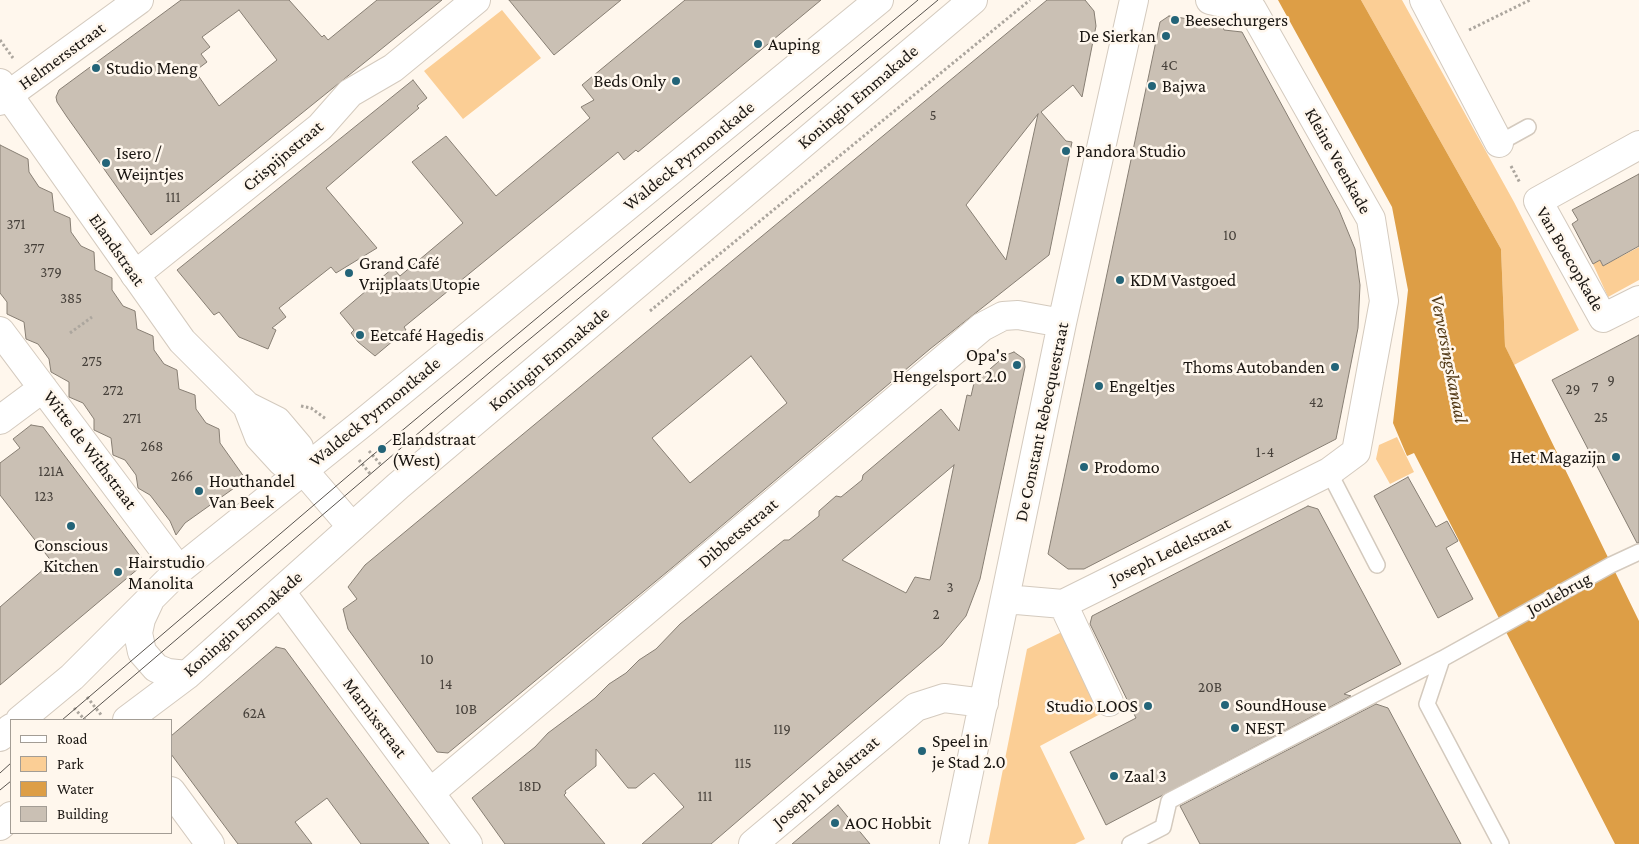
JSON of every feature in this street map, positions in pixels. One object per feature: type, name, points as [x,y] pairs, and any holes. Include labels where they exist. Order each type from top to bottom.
[{"type":"street","name":"Helmersstraat","points":[[3,93],[139,0]]},
{"type":"street","name":"Crispijnstraat","points":[[135,275],[320,127],[350,93],[393,68],[476,0]]},
{"type":"street","name":"Waldeck Pyrmontkade","points":[[21,719],[72,677],[179,570],[879,0]]},
{"type":"street","name":"Koningin Emmakade","points":[[128,719],[187,675],[393,490],[973,0]]},
{"type":"street","name":"De Constant Rebecquestraat","points":[[954,844],[1062,323],[1134,0]]},
{"type":"street","name":"Kleine Veenkade","points":[[1210,0],[1252,8],[1371,220],[1384,301],[1356,452],[1329,472]]},
{"type":"street","points":[[1424,0],[1499,143]]},
{"type":"street","name":"Elandstraat","points":[[3,93],[182,341],[247,406],[277,421],[299,447],[303,470],[352,527]]},
{"type":"street","points":[[1538,201],[1639,145]]},
{"type":"street","name":"Van Boecopkade","points":[[1538,201],[1603,318],[1639,300]]},
{"type":"street","name":"Dibbetsstraat","points":[[430,792],[982,327],[1003,316],[1018,316],[1062,323]]},
{"type":"street","name":"Witte de Withstraat","points":[[0,330],[179,570]]},
{"type":"street","points":[[0,420],[43,388]]},
{"type":"street","name":"Joseph Ledelstraat","points":[[1063,604],[1329,472]]},
{"type":"street","name":"Marnixstraat","points":[[281,592],[468,844]]},
{"type":"street","points":[[153,594],[141,619],[138,633],[142,652],[156,668],[168,673],[187,675]]},
{"type":"street","points":[[1005,599],[1063,604],[1109,702]]},
{"type":"street","name":"Joseph Ledelstraat","points":[[753,844],[916,707],[944,698],[984,703]]},
{"type":"street","points":[[0,737],[10,729]]},
{"type":"street","points":[[172,792],[210,844]]},
{"type":"street","points":[[0,826],[10,817]]},
{"type":"lane","points":[[1499,143],[1528,127]]},
{"type":"lane","points":[[1329,472],[1377,564]]},
{"type":"lane","name":"Joulebrug","points":[[1130,844],[1163,827],[1170,801],[1442,660],[1619,561],[1639,552]]},
{"type":"lane","points":[[1442,660],[1427,704],[1501,844]]},
{"type":"path","name":"Koningin Emmakade","points":[[646,314],[1030,0]]},
{"type":"path","points":[[1446,42],[1530,0]]},
{"type":"path","name":"Van Boecopkade","points":[[1499,143],[1521,185],[1538,201]]},
{"type":"path","points":[[70,333],[92,317]]},
{"type":"path","points":[[347,435],[393,490]]},
{"type":"path","points":[[347,435],[393,490]]},
{"type":"green space","points":[[1361,0],[1402,0],[1514,202],[1579,330],[1514,365],[1505,346],[1501,249]]},
{"type":"green space","points":[[502,10],[541,58],[463,119],[424,71]]},
{"type":"green space","points":[[1639,247],[1639,280],[1608,297],[1593,264],[1600,260],[1603,266]]},
{"type":"green space","points":[[1397,437],[1414,472],[1390,484],[1376,459],[1379,445]]},
{"type":"green space","points":[[1064,631],[1104,712],[1040,746],[1085,839],[1075,844],[988,844],[1027,649]]},
{"type":"water","name":"Verversingskanaal","points":[[1278,0],[1361,0],[1501,249],[1505,346],[1639,621],[1639,844],[1615,844],[1414,453],[1407,456],[1393,423],[1408,290],[1392,207]]},
{"type":"building","points":[[181,0],[289,0],[322,37],[324,35],[328,40],[377,0],[442,0],[151,235],[57,102],[56,97],[59,90]],"holes":[[[239,10],[277,60],[219,106],[195,71],[207,62],[201,54],[210,47],[202,37]]]},
{"type":"building","points":[[509,0],[621,0],[554,55]]},
{"type":"building","points":[[685,0],[821,0],[638,152],[636,150],[624,160],[618,152],[404,327],[406,330],[375,356],[358,342],[351,333],[354,330],[340,313],[393,268],[400,276],[463,223],[412,162],[446,136],[496,196],[590,118],[581,107],[594,100],[582,85]]},
{"type":"building","points":[[1047,0],[1085,0],[1094,11],[1096,26],[1082,97],[1073,85],[1041,112],[1066,141],[1072,142],[1049,255],[930,349],[673,567],[448,753],[437,752],[348,629],[343,609],[357,599],[348,587],[365,565]],"holes":[[[1038,114],[1006,260],[966,205]],[[751,356],[787,403],[690,483],[652,438]]]},
{"type":"building","points":[[1169,16],[1222,24],[1224,30],[1242,32],[1339,210],[1355,249],[1360,285],[1358,328],[1336,439],[1084,569],[1068,569],[1048,554],[1160,22]]},
{"type":"building","points":[[413,80],[427,98],[417,106],[419,108],[326,188],[377,248],[336,273],[331,267],[279,308],[286,317],[272,328],[276,330],[268,349],[239,337],[219,312],[214,315],[177,270]]},
{"type":"building","points":[[0,145],[28,159],[29,172],[39,187],[52,193],[54,211],[70,218],[71,232],[81,246],[94,252],[95,270],[112,278],[112,290],[123,306],[135,311],[137,329],[153,336],[154,350],[164,364],[177,370],[179,389],[195,395],[196,409],[206,423],[219,429],[220,443],[247,481],[185,523],[176,535],[170,521],[150,495],[138,488],[136,475],[125,460],[113,455],[111,438],[94,430],[94,419],[83,403],[69,397],[69,382],[51,372],[49,359],[38,344],[26,339],[24,322],[7,314],[7,302],[0,293]]},
{"type":"building","points":[[1639,174],[1639,246],[1603,266],[1600,260],[1593,264],[1572,224],[1578,220],[1572,210]]},
{"type":"building","name":"Het Magazijn","points":[[1639,335],[1639,543],[1637,543],[1552,380]]},
{"type":"building","points":[[1014,352],[1024,359],[1025,367],[980,579],[966,616],[942,645],[711,844],[642,844],[684,807],[654,773],[636,788],[628,788],[596,749],[596,766],[565,791],[564,795],[605,844],[505,844],[472,798],[535,747],[548,733],[595,698],[639,660],[656,649],[680,624],[784,540],[789,540],[819,516],[819,511],[836,496],[841,497],[862,480],[863,475],[941,409],[959,431],[967,395],[971,396],[974,383],[1006,355]],"holes":[[[954,465],[930,580],[915,577],[906,593],[842,560]]]},
{"type":"building","points":[[31,425],[43,427],[141,557],[139,568],[0,685],[0,607],[52,562],[0,495],[0,463],[20,448],[13,439]]},
{"type":"building","points":[[1408,477],[1436,527],[1447,521],[1458,541],[1446,548],[1473,599],[1438,618],[1374,496]]},
{"type":"building","points":[[1308,506],[1318,509],[1401,664],[1344,694],[1351,696],[1106,825],[1070,752],[1136,718],[1090,624],[1092,616]]},
{"type":"building","points":[[276,647],[285,649],[429,844],[361,844],[327,798],[295,822],[312,844],[238,844],[172,755],[172,735]]},
{"type":"building","points":[[1376,704],[1388,708],[1461,844],[1200,844],[1180,806]]},
{"type":"building","name":"AOC Hobbit","points":[[838,805],[870,844],[792,844]]},
{"type":"tram line","points":[[63,719],[362,464],[918,0]]},
{"type":"tram line","points":[[83,719],[496,367],[938,0]]},
{"type":"tram line","points":[[0,773],[10,764]]},
{"type":"tram line","points":[[0,790],[10,782]]},
{"type":"place","name":"Beesechurgers","points":[[1175,20]]},
{"type":"place","name":"De Sierkan","points":[[1166,36]]},
{"type":"place","name":"Auping","points":[[758,44]]},
{"type":"place","name":"Studio Meng","points":[[96,68]]},
{"type":"place","name":"Beds Only","points":[[676,81]]},
{"type":"place","name":"Bajwa","points":[[1152,86]]},
{"type":"place","name":"Pandora Studio","points":[[1066,151]]},
{"type":"place","name":"Isero / Weijntjes","points":[[106,163]]},
{"type":"place","name":"Grand Café Vrijplaats Utopie","points":[[349,273]]},
{"type":"place","name":"KDM Vastgoed","points":[[1120,280]]},
{"type":"place","name":"Eetcafé Hagedis","points":[[360,335]]},
{"type":"place","name":"Opa's Hengelsport 2.0","points":[[1017,365]]},
{"type":"place","name":"Thoms Autobanden","points":[[1335,367]]},
{"type":"place","name":"Engeltjes","points":[[1099,386]]},
{"type":"place","name":"Elandstraat (West)","points":[[382,449]]},
{"type":"place","name":"Het Magazijn","points":[[1616,457]]},
{"type":"place","name":"Prodomo","points":[[1084,467]]},
{"type":"place","name":"Houthandel Van Beek","points":[[199,491]]},
{"type":"place","name":"Conscious Kitchen","points":[[71,526]]},
{"type":"place","name":"Hairstudio Manolita","points":[[118,572]]},
{"type":"place","name":"SoundHouse","points":[[1225,705]]},
{"type":"place","name":"Studio LOOS","points":[[1148,706]]},
{"type":"place","name":"NEST","points":[[1235,728]]},
{"type":"place","name":"Speel in je Stad 2.0","points":[[922,751]]},
{"type":"place","name":"Zaal 3","points":[[1114,776]]},
{"type":"place","name":"AOC Hobbit","points":[[835,823]]}]
